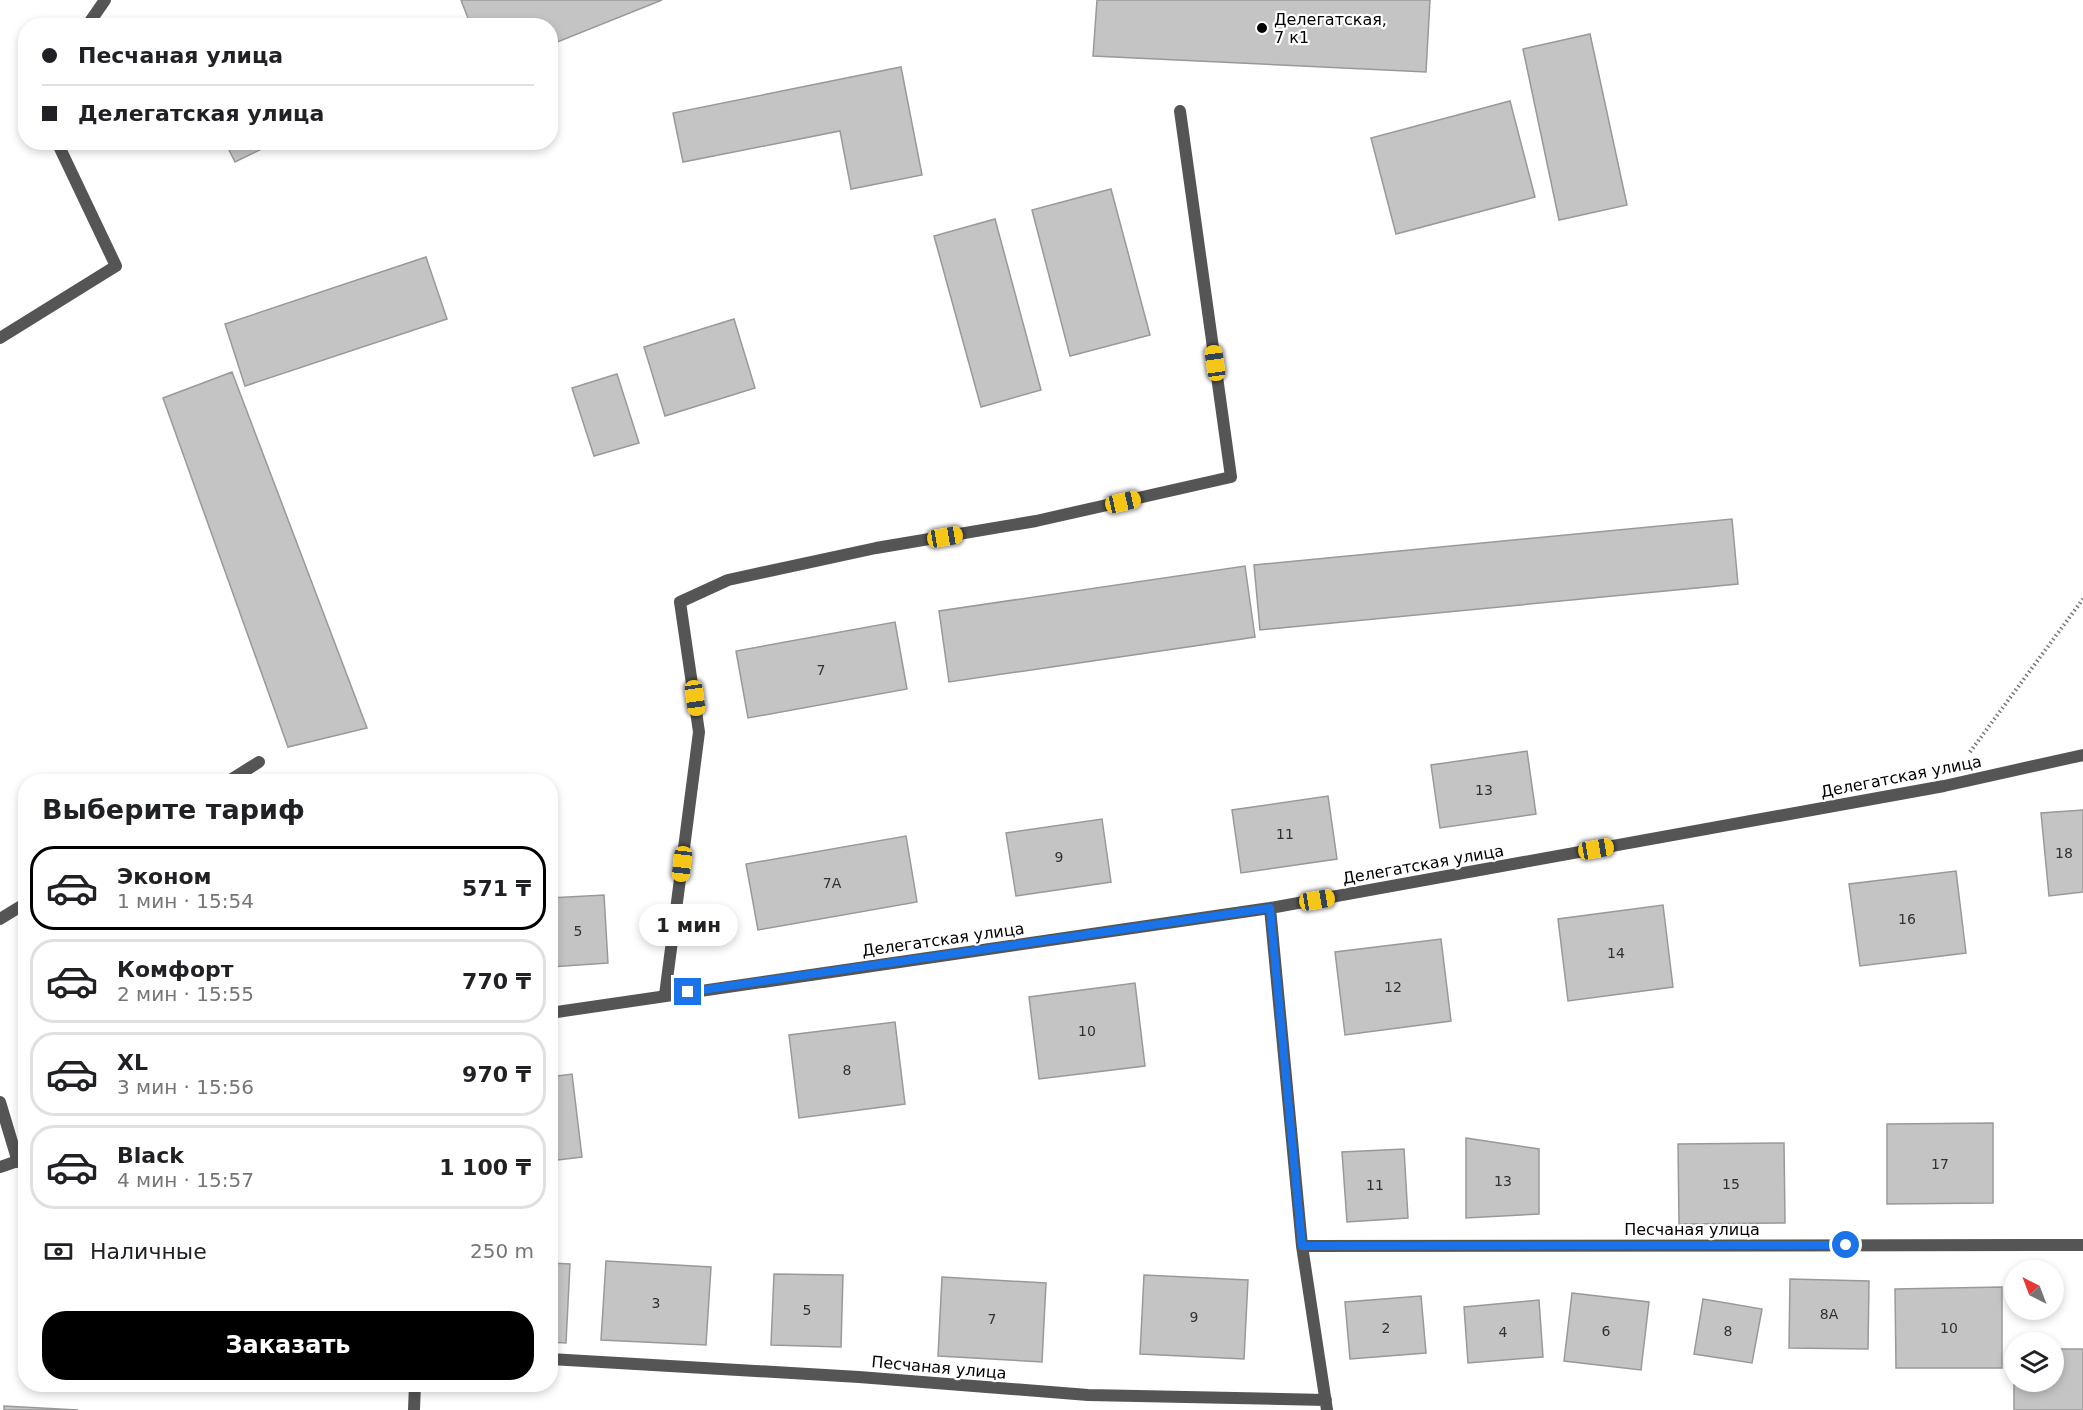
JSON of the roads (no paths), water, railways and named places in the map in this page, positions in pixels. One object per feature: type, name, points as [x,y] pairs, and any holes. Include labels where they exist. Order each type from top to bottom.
[{"type":"street","points":[[93,18],[105,0]]},
{"type":"street","points":[[665,995],[699,732],[680,602],[728,580],[876,548],[1036,521],[1231,477],[1180,111]]},
{"type":"street","points":[[0,338],[116,266],[61,150]]},
{"type":"street","name":"Делегатская улица","points":[[558,1012],[1270,908],[1944,786],[2083,755]]},
{"type":"street","points":[[240,774],[259,762]]},
{"type":"street","points":[[0,919],[18,908]]},
{"type":"street","points":[[1270,908],[1302,1246],[1327,1405]]},
{"type":"street","points":[[0,1102],[18,1149]]},
{"type":"street","points":[[0,1167],[18,1161]]},
{"type":"street","name":"Песчаная улица","points":[[1302,1246],[2083,1245]]},
{"type":"street","name":"Песчаная улица","points":[[558,1359],[859,1377],[1088,1395],[1327,1405]]},
{"type":"street","points":[[414,1410],[415,1392]]},
{"type":"place","name":"Делегатская, 7 к1","points":[[1262,28]]}]
